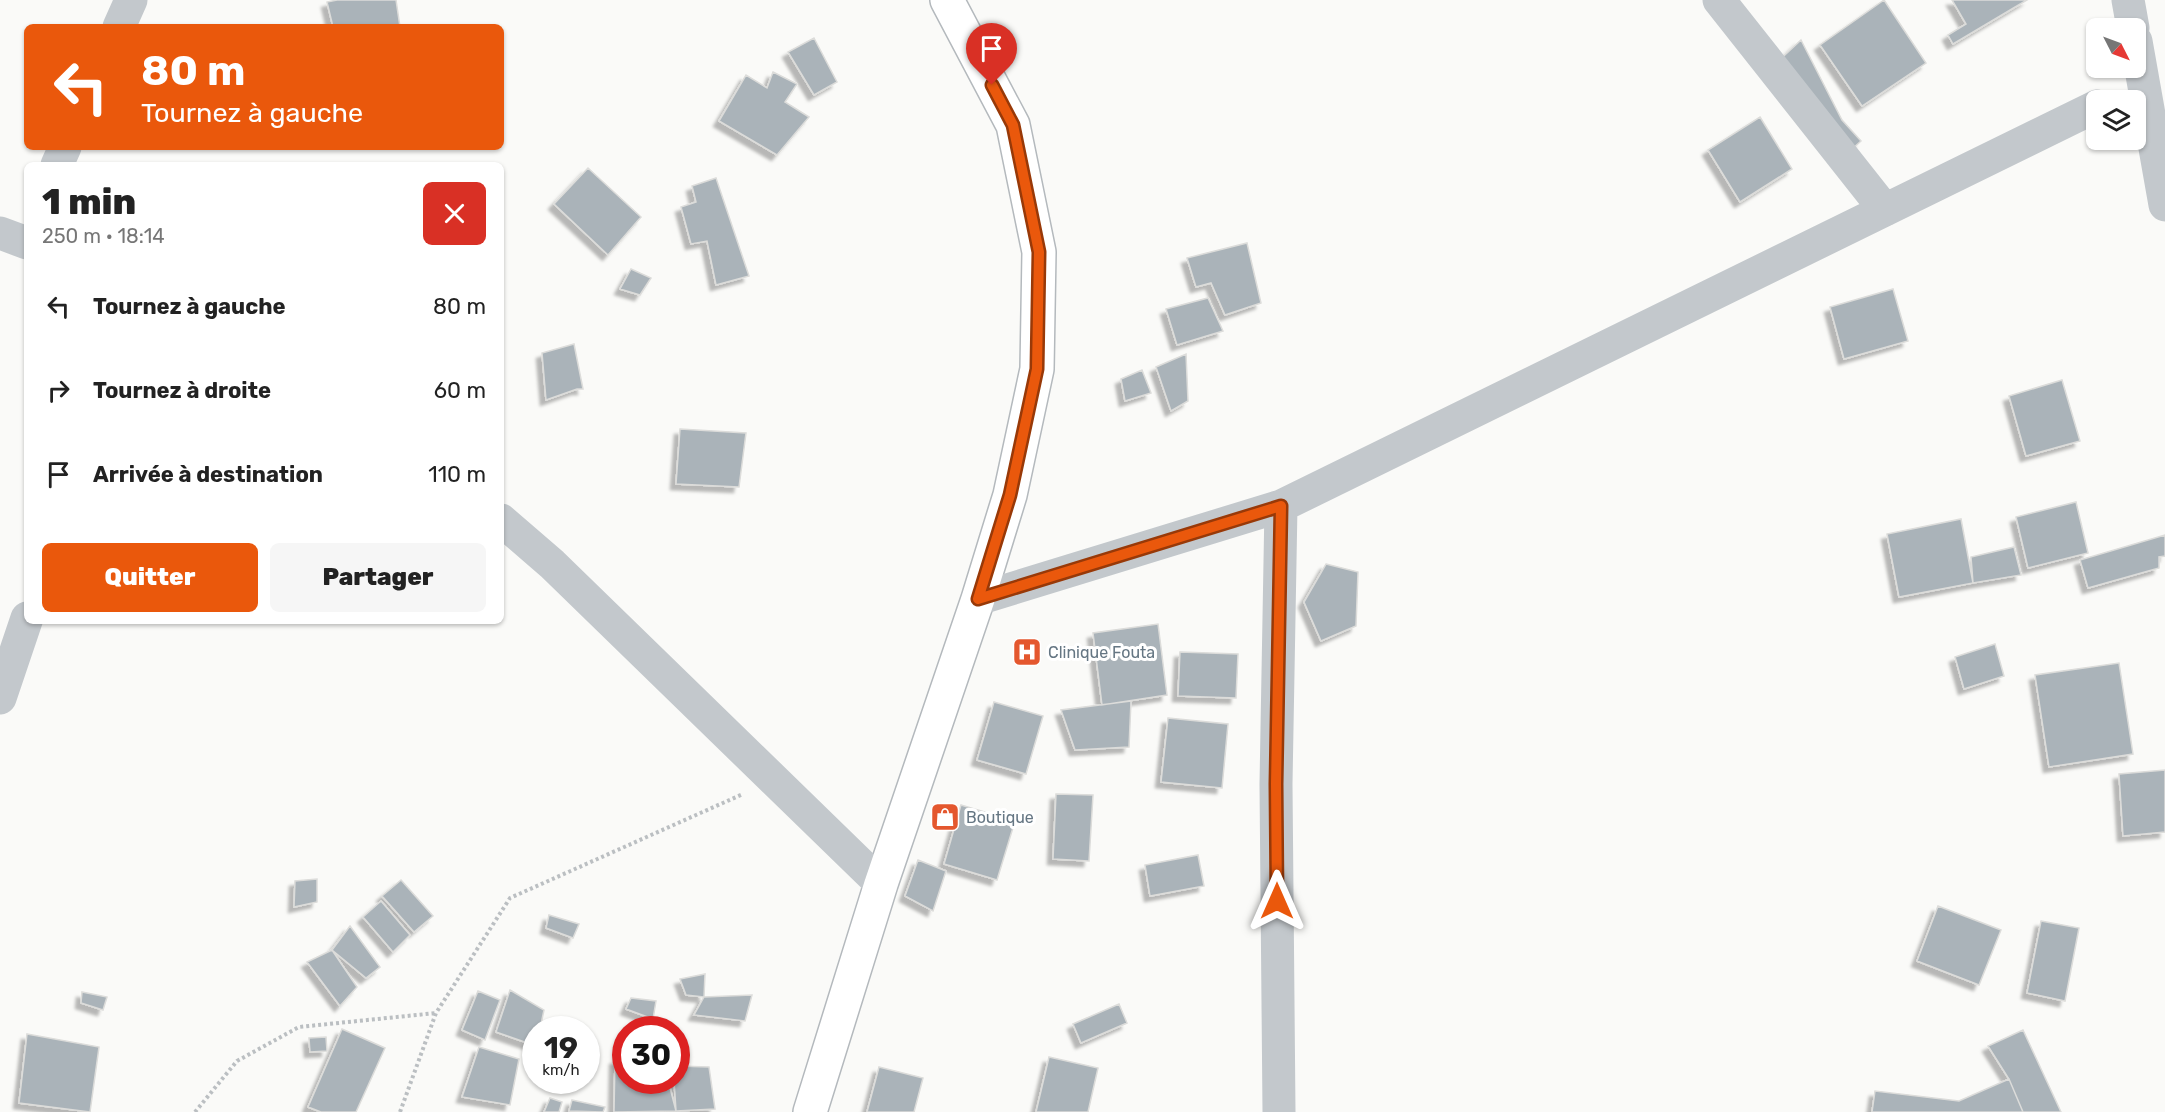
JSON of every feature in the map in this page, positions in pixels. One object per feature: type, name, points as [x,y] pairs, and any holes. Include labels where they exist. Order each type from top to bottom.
[{"type":"highway","points":[[810,1112],[881,884],[978,599],[1010,495],[1037,369],[1039,252],[1013,125],[947,0]]},
{"type":"street","points":[[120,24],[131,0]]},
{"type":"street","points":[[1719,0],[1885,210]]},
{"type":"street","points":[[2127,0],[2131,18]]},
{"type":"street","points":[[2146,60],[2155,77],[2165,205]]},
{"type":"street","points":[[2129,90],[2155,77]]},
{"type":"street","points":[[978,599],[1281,506],[2086,111]]},
{"type":"street","points":[[1279,1112],[1276,784],[1281,506]]},
{"type":"street","points":[[504,523],[552,564],[881,884]]},
{"type":"street","points":[[0,698],[25,624]]},
{"type":"path","points":[[400,1112],[436,1013],[510,898],[774,781]]},
{"type":"path","points":[[195,1112],[237,1061],[299,1027],[436,1013]]},
{"type":"building","points":[[396,0],[400,24],[332,24],[327,2]]},
{"type":"building","points":[[1884,0],[1926,63],[1862,106],[1820,45]]},
{"type":"building","points":[[1952,0],[2027,0],[1953,44],[1948,35],[1966,24]]},
{"type":"building","points":[[814,38],[837,82],[814,95],[788,52]]},
{"type":"building","points":[[1801,40],[1842,120],[1861,141],[1850,151],[1773,66]]},
{"type":"building","points":[[773,72],[797,84],[785,102],[809,117],[777,155],[719,121],[746,75],[767,88]]},
{"type":"building","points":[[1760,117],[1792,169],[1740,202],[1708,150]]},
{"type":"building","points":[[588,168],[641,217],[608,255],[554,204]]},
{"type":"building","points":[[716,178],[749,276],[716,285],[707,241],[691,244],[681,207],[696,202],[692,186]]},
{"type":"building","points":[[1247,243],[1261,303],[1225,315],[1211,283],[1196,287],[1187,258]]},
{"type":"building","points":[[631,269],[651,278],[640,295],[620,289]]},
{"type":"building","points":[[1893,289],[1908,341],[1844,359],[1830,307]]},
{"type":"building","points":[[1208,298],[1223,331],[1177,345],[1166,309]]},
{"type":"building","points":[[574,344],[583,389],[546,400],[542,353]]},
{"type":"building","points":[[1186,354],[1188,401],[1171,411],[1156,367]]},
{"type":"building","points":[[1142,370],[1151,393],[1125,401],[1121,379]]},
{"type":"building","points":[[2062,380],[2080,441],[2026,456],[2009,396]]},
{"type":"building","points":[[680,429],[746,433],[739,487],[676,484]]},
{"type":"building","points":[[2076,502],[2088,553],[2028,568],[2016,517]]},
{"type":"building","points":[[1961,519],[1973,583],[1899,597],[1887,534]]},
{"type":"building","points":[[2165,535],[2165,556],[2159,557],[2159,568],[2088,588],[2080,560]]},
{"type":"building","points":[[2014,547],[2021,575],[1973,583],[1971,557]]},
{"type":"building","points":[[1326,564],[1358,572],[1356,626],[1321,641],[1304,602]]},
{"type":"building","points":[[1158,624],[1167,695],[1102,705],[1093,633]]},
{"type":"building","points":[[1995,644],[2004,676],[1964,689],[1955,657]]},
{"type":"building","points":[[1180,652],[1238,654],[1236,698],[1178,696]]},
{"type":"building","points":[[2119,663],[2133,754],[2049,767],[2035,675]]},
{"type":"building","points":[[1131,701],[1129,747],[1075,750],[1061,710]]},
{"type":"building","points":[[994,702],[1043,716],[1026,774],[977,760]]},
{"type":"building","points":[[1168,718],[1228,724],[1222,788],[1161,782]]},
{"type":"building","points":[[2165,770],[2165,832],[2123,836],[2119,774]]},
{"type":"building","points":[[1056,794],[1093,795],[1089,861],[1053,859]]},
{"type":"building","points":[[961,805],[1015,821],[997,880],[944,864]]},
{"type":"building","points":[[1198,855],[1204,886],[1150,896],[1145,865]]},
{"type":"building","points":[[918,860],[946,871],[933,911],[905,896]]},
{"type":"building","points":[[317,879],[317,902],[294,907],[295,881]]},
{"type":"building","points":[[401,880],[433,916],[414,932],[382,896]]},
{"type":"building","points":[[381,901],[410,935],[393,952],[363,917]]},
{"type":"building","points":[[1938,906],[2001,930],[1979,985],[1917,961]]},
{"type":"building","points":[[549,915],[579,924],[573,938],[546,928]]},
{"type":"building","points":[[2041,921],[2079,928],[2065,1001],[2027,993]]},
{"type":"building","points":[[350,926],[380,967],[366,978],[332,950]]},
{"type":"building","points":[[332,950],[357,987],[340,1006],[307,962]]},
{"type":"building","points":[[705,974],[704,997],[686,995],[680,979]]},
{"type":"building","points":[[510,990],[544,1010],[543,1016],[522,1016],[522,1041],[496,1032]]},
{"type":"building","points":[[478,991],[500,1000],[485,1040],[462,1030]]},
{"type":"building","points":[[82,992],[107,997],[103,1010],[81,1003]]},
{"type":"building","points":[[752,995],[745,1021],[694,1015],[704,997]]},
{"type":"building","points":[[631,998],[656,1001],[654,1016],[645,1016],[626,1009]]},
{"type":"building","points":[[1119,1004],[1127,1023],[1081,1043],[1073,1024]]},
{"type":"building","points":[[342,1029],[385,1048],[356,1112],[321,1112],[308,1107]]},
{"type":"building","points":[[2023,1030],[2061,1112],[2023,1112],[2009,1079],[1988,1046]]},
{"type":"building","points":[[27,1034],[99,1047],[90,1112],[19,1103]]},
{"type":"building","points":[[326,1037],[327,1051],[310,1052],[309,1038]]},
{"type":"building","points":[[479,1047],[519,1059],[510,1105],[462,1097]]},
{"type":"building","points":[[1049,1057],[1098,1068],[1088,1112],[1036,1112]]},
{"type":"building","points":[[690,1066],[709,1067],[715,1109],[676,1111],[675,1094],[690,1094]]},
{"type":"building","points":[[879,1067],[923,1078],[914,1112],[867,1112]]},
{"type":"building","points":[[2009,1079],[2023,1112],[1872,1112],[1875,1091],[1959,1101]]},
{"type":"building","points":[[614,1094],[672,1094],[676,1111],[614,1112]]},
{"type":"building","points":[[550,1098],[562,1102],[559,1112],[544,1112]]},
{"type":"building","points":[[572,1100],[605,1107],[603,1112],[569,1111]]},
{"type":"place","name":"Clinique Fouta","points":[[1027,652]]},
{"type":"place","name":"Boutique","points":[[945,817]]},
{"type":"route","points":[[992,85],[1013,125],[1039,252],[1037,369],[1010,495],[978,599],[1281,506],[1276,784],[1277,901]]}]
